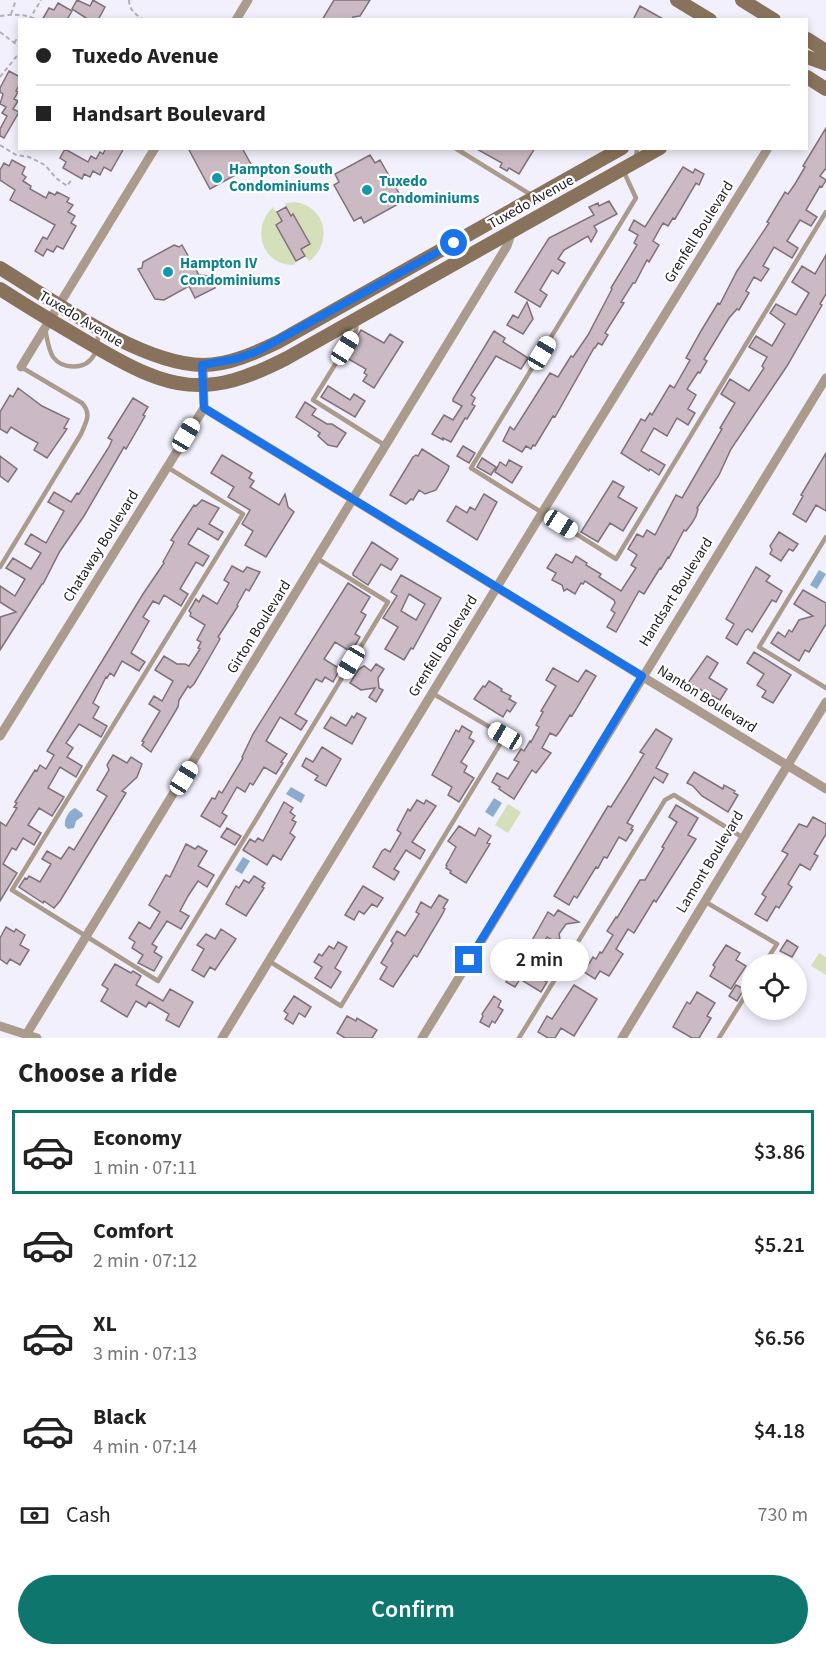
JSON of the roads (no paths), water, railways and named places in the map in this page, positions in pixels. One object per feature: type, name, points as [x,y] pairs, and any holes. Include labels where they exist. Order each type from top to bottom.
[{"type":"main road","points":[[677,0],[707,18]]},
{"type":"main road","points":[[742,0],[771,18]]},
{"type":"main road","points":[[808,40],[826,51]]},
{"type":"main road","points":[[808,57],[826,64]]},
{"type":"main road","points":[[808,81],[826,89]]},
{"type":"main road","name":"Tuxedo Avenue","points":[[0,268],[98,328],[156,356],[202,365],[236,359],[278,342],[618,150]]},
{"type":"main road","name":"Tuxedo Avenue","points":[[0,289],[48,325],[159,379],[174,383],[203,385],[236,381],[260,372],[357,319],[622,169],[636,155],[653,150]]},
{"type":"street","points":[[238,18],[248,0]]},
{"type":"street","points":[[21,367],[154,150]]},
{"type":"street","name":"Grenfell Boulevard","points":[[222,1038],[767,150]]},
{"type":"street","name":"Girton Boulevard","points":[[26,1035],[354,500],[507,246],[512,231]]},
{"type":"street","points":[[202,365],[204,408]]},
{"type":"street","name":"Handsart Boulevard","points":[[422,1038],[826,378]]},
{"type":"street","name":"Nanton Boulevard","points":[[204,408],[826,789]]},
{"type":"street","name":"Chataway Boulevard","points":[[0,736],[204,408]]},
{"type":"street","name":"Lamont Boulevard","points":[[621,1038],[826,702]]},
{"type":"street","points":[[0,1026],[37,1038]]},
{"type":"lane","points":[[458,150],[536,197]]},
{"type":"lane","points":[[622,169],[636,198],[471,468],[616,558],[826,212]]},
{"type":"lane","points":[[357,319],[356,331],[313,400],[386,446]]},
{"type":"lane","points":[[48,325],[53,356],[65,366],[78,367],[94,357],[98,348],[98,328]]},
{"type":"lane","points":[[0,567],[81,434],[88,416],[87,409],[81,403],[21,367]]},
{"type":"lane","points":[[167,467],[243,514],[12,890],[158,981],[387,602],[318,559]]},
{"type":"lane","points":[[826,537],[759,647],[826,688]]},
{"type":"lane","points":[[268,961],[341,1006],[371,957],[505,736],[432,693]]},
{"type":"lane","points":[[519,1038],[665,800],[674,795],[742,837]]},
{"type":"lane","points":[[703,901],[777,944],[770,954]]},
{"type":"lane","points":[[719,1038],[741,1003]]},
{"type":"water","points":[[819,570],[826,574],[817,589],[810,585]]},
{"type":"water","points":[[291,787],[305,795],[301,803],[286,794]]},
{"type":"water","points":[[494,798],[502,803],[493,817],[485,812]]},
{"type":"water","points":[[75,808],[83,816],[76,821],[74,828],[68,829],[65,826],[66,818]]},
{"type":"water","points":[[243,857],[250,861],[242,874],[235,870]]},
{"type":"place","name":"Hampton South Condominiums","points":[[217,178]]},
{"type":"place","name":"Tuxedo Condominiums","points":[[367,190]]},
{"type":"place","name":"Hampton IV Condominiums","points":[[168,272]]}]
